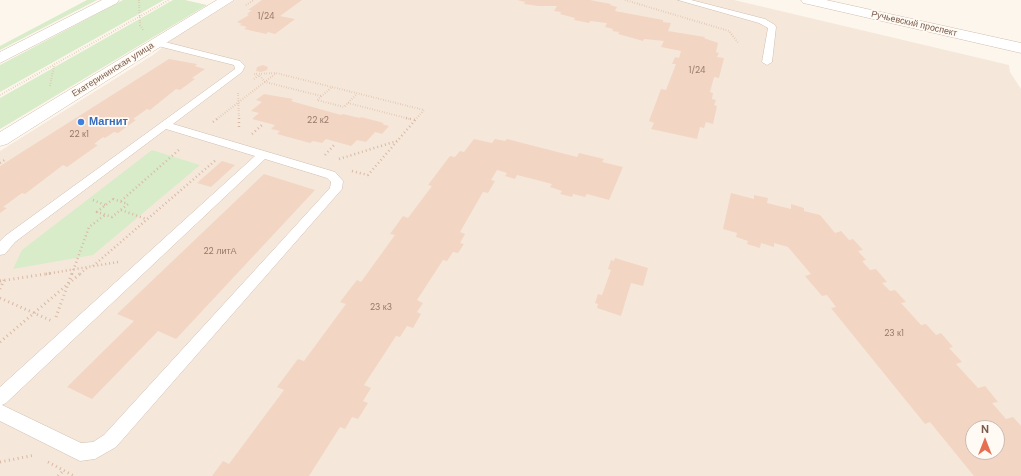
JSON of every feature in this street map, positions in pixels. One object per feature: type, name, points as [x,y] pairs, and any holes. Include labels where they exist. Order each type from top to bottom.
[{"type":"street","points":[[0,58],[112,0]]},
{"type":"street","name":"Екатерининская улица","points":[[0,140],[151,40],[227,0]]},
{"type":"street","name":"Ручьевский проспект","points":[[808,0],[1021,48]]},
{"type":"lane","points":[[682,0],[762,21],[772,27],[767,62]]},
{"type":"lane","points":[[0,250],[10,239],[238,70],[240,66],[151,40]]},
{"type":"lane","points":[[0,412],[80,452],[95,450],[110,441],[336,189],[337,181],[331,175],[164,125]]},
{"type":"lane","points":[[0,398],[263,154]]},
{"type":"path","points":[[139,0],[140,25],[151,40]]},
{"type":"path","points":[[0,95],[169,0]]},
{"type":"path","points":[[625,0],[729,31],[739,44]]},
{"type":"path","points":[[49,93],[54,65]]},
{"type":"path","points":[[238,70],[259,75],[276,73],[424,110],[368,175]]},
{"type":"path","points":[[211,124],[276,73]]},
{"type":"path","points":[[259,75],[265,82],[321,96]]},
{"type":"path","points":[[331,87],[317,100],[344,107],[358,94]]},
{"type":"path","points":[[0,91],[4,93]]},
{"type":"path","points":[[238,92],[240,131]]},
{"type":"path","points":[[348,103],[415,120]]},
{"type":"path","points":[[332,160],[397,141]]},
{"type":"path","points":[[121,201],[184,145]]},
{"type":"path","points":[[324,156],[334,145]]},
{"type":"path","points":[[93,266],[220,156]]},
{"type":"path","points":[[113,199],[121,201],[128,204],[112,217],[97,212],[113,199]]},
{"type":"path","points":[[121,210],[147,220]]},
{"type":"path","points":[[0,298],[54,322],[89,227],[104,215]]},
{"type":"path","points":[[0,289],[2,281],[154,256]]},
{"type":"path","points":[[0,342],[88,267]]},
{"type":"path","points":[[0,462],[35,455]]},
{"type":"shaded area","points":[[235,0],[734,0],[1009,65],[1010,72],[1021,89],[1021,476],[0,476],[0,151],[153,55],[174,38]]},
{"type":"green space","points":[[87,0],[97,0],[0,50],[0,46]]},
{"type":"green space","points":[[123,0],[164,0],[0,92],[0,65]]},
{"type":"green space","points":[[173,0],[185,0],[207,5],[0,129],[0,98]]},
{"type":"green space","points":[[152,150],[200,165],[93,255],[13,269],[22,250]]},
{"type":"building","points":[[262,0],[302,0],[280,16],[295,19],[275,34],[268,32],[266,34],[244,29],[247,27],[239,25],[242,24],[237,22],[249,15],[247,14],[252,10],[248,10]]},
{"type":"building","points":[[517,0],[590,0],[611,4],[610,5],[617,7],[615,11],[663,20],[663,22],[671,23],[668,31],[705,37],[704,38],[718,43],[716,52],[719,53],[717,57],[724,58],[719,78],[714,77],[710,92],[713,93],[712,99],[716,100],[714,105],[717,106],[713,124],[706,122],[704,128],[700,127],[697,139],[651,129],[654,123],[649,121],[661,89],[666,90],[676,64],[672,64],[675,57],[679,58],[681,51],[661,47],[664,41],[644,39],[643,41],[618,34],[619,32],[612,31],[613,29],[605,27],[607,23],[590,21],[589,23],[574,20],[575,18],[560,14],[561,12],[554,11],[557,6],[524,4],[525,2]]},
{"type":"building","points":[[169,59],[197,64],[195,66],[205,69],[192,78],[195,79],[180,90],[176,89],[150,110],[147,109],[133,119],[136,120],[118,133],[114,132],[105,138],[103,137],[94,144],[98,145],[67,167],[63,165],[25,194],[22,193],[3,207],[7,208],[0,213],[0,166]]},
{"type":"building","points":[[263,65],[268,67],[267,70],[261,72],[256,71],[257,67]]},
{"type":"building","points":[[264,94],[293,99],[291,101],[341,115],[361,117],[384,123],[382,124],[389,126],[382,134],[375,132],[366,142],[357,140],[351,146],[326,139],[322,143],[313,141],[310,143],[277,134],[280,131],[271,129],[275,125],[252,119],[259,113],[251,111],[262,102],[256,100]]},
{"type":"building","points":[[474,139],[492,143],[495,139],[505,141],[507,139],[577,157],[579,153],[604,159],[602,162],[623,167],[609,200],[587,194],[585,197],[573,194],[572,197],[560,194],[562,191],[550,187],[552,184],[517,175],[515,179],[505,176],[507,173],[497,170],[491,180],[495,181],[488,193],[483,192],[460,232],[465,234],[460,243],[464,244],[458,253],[453,252],[447,261],[443,260],[417,300],[423,303],[417,312],[421,314],[413,328],[407,326],[400,337],[396,336],[364,385],[371,388],[363,401],[368,403],[358,419],[352,417],[345,429],[340,427],[309,476],[212,476],[223,461],[229,464],[284,390],[277,387],[298,359],[304,361],[346,304],[340,302],[357,280],[361,282],[395,235],[390,234],[403,216],[408,218],[432,186],[428,185],[450,156],[455,157],[460,151],[464,152]]},
{"type":"building","points":[[222,161],[235,165],[211,187],[197,183]]},
{"type":"building","points":[[264,174],[315,190],[176,339],[158,331],[92,399],[67,387],[134,321],[117,314]]},
{"type":"building","points":[[731,193],[754,199],[754,195],[768,198],[767,203],[791,209],[791,204],[804,208],[804,211],[820,215],[835,233],[841,231],[849,240],[853,239],[863,250],[858,251],[866,260],[862,261],[870,270],[876,269],[887,282],[882,283],[890,291],[895,290],[906,302],[901,303],[921,325],[926,324],[936,335],[941,333],[953,347],[949,348],[962,362],[956,364],[978,388],[985,386],[998,402],[992,403],[1006,419],[1013,417],[1021,426],[1021,476],[974,476],[930,422],[925,424],[831,308],[836,307],[827,295],[822,296],[805,276],[811,274],[788,247],[774,243],[774,247],[761,243],[760,248],[747,244],[748,241],[736,237],[737,233],[723,229]]},
{"type":"building","points":[[615,258],[648,268],[643,286],[631,283],[621,316],[597,308],[598,304],[595,303],[598,294],[602,295],[611,270],[608,269],[611,260],[614,261]]},
{"type":"place","name":"Магнит","points":[[81,122]]}]
